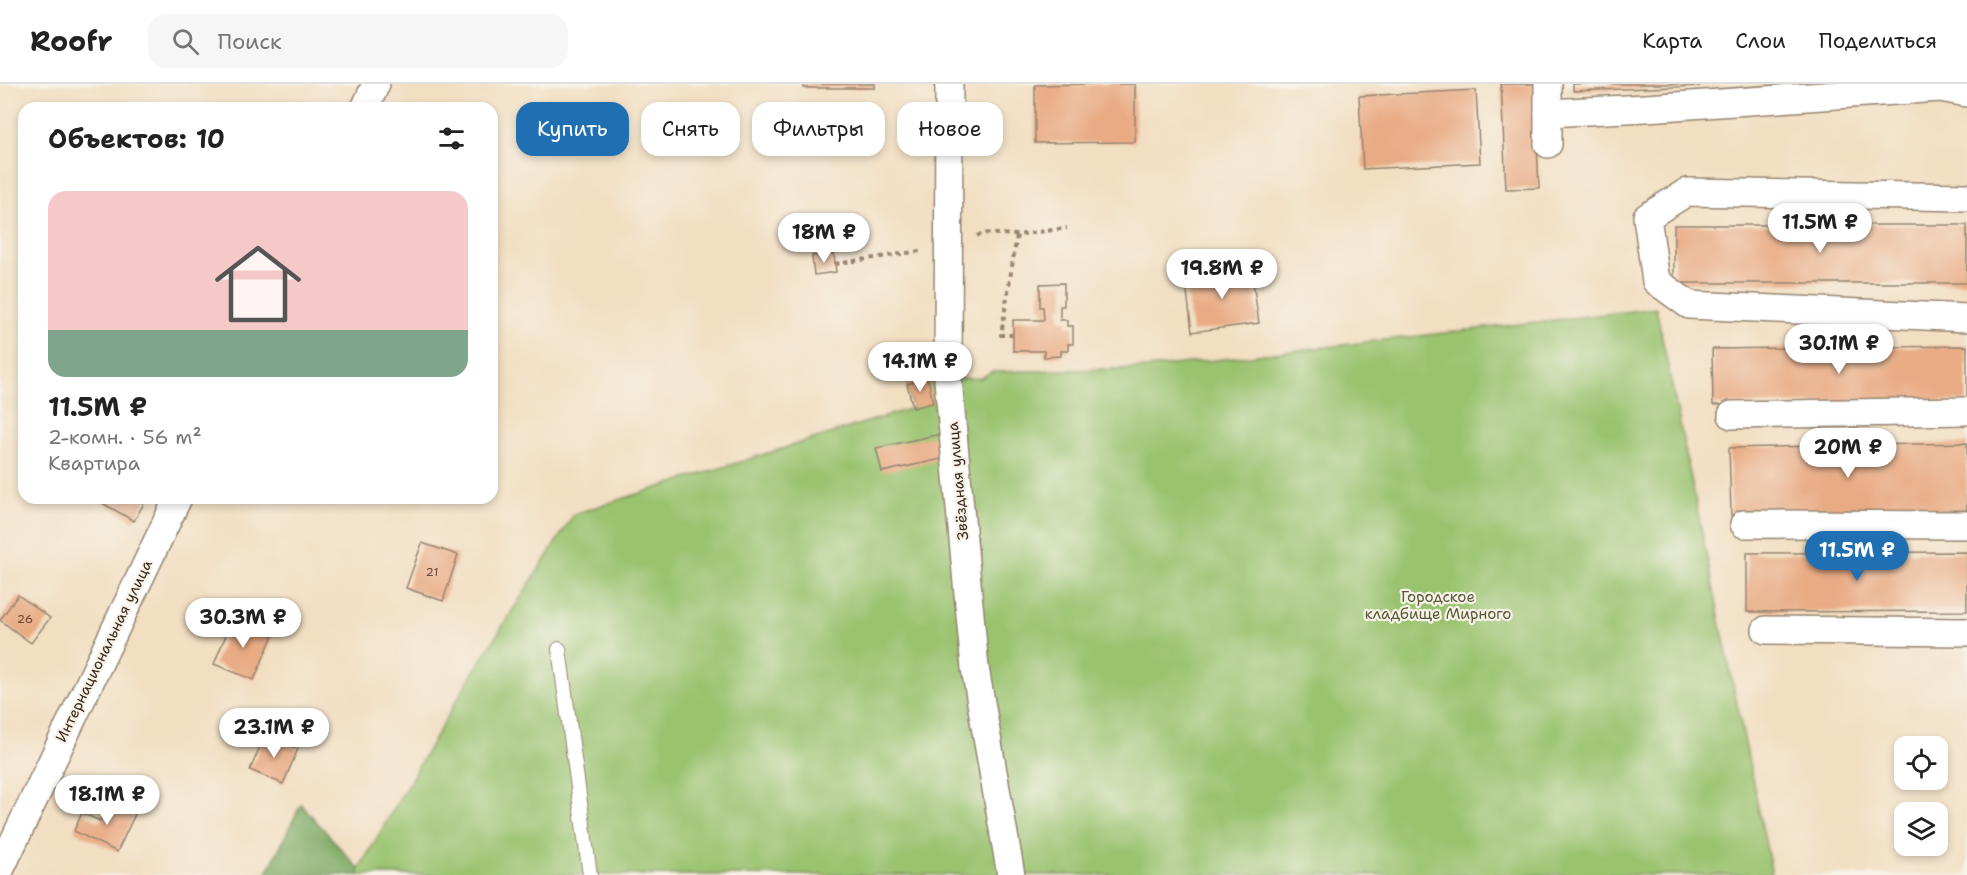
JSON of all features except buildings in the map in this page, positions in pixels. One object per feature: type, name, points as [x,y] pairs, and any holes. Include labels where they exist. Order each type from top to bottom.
[{"type":"street","points":[[367,102],[376,84]]},
{"type":"street","name":"Звёздная улица","points":[[949,84],[948,380],[975,668],[1011,875]]},
{"type":"street","points":[[1548,84],[1548,144]]},
{"type":"street","points":[[1548,113],[1940,88],[1967,93]]},
{"type":"street","points":[[1967,197],[1687,192],[1647,217],[1656,281],[1689,305],[1967,318]]},
{"type":"street","points":[[1732,416],[1967,411]]},
{"type":"street","name":"Интернациональная улица","points":[[0,870],[175,504]]},
{"type":"street","points":[[1744,524],[1967,525]]},
{"type":"street","points":[[1766,630],[1967,632]]},
{"type":"lane","points":[[559,648],[590,875]]},
{"type":"path","points":[[1013,335],[1001,335],[1017,235]]},
{"type":"green space","name":"Городское кладбище Мирного","points":[[1656,308],[1772,875],[359,875],[359,869],[469,679],[574,514],[912,408],[907,384],[928,379],[981,378],[991,372],[1147,368]]},
{"type":"green space","points":[[301,804],[359,869],[359,875],[266,875]]}]
